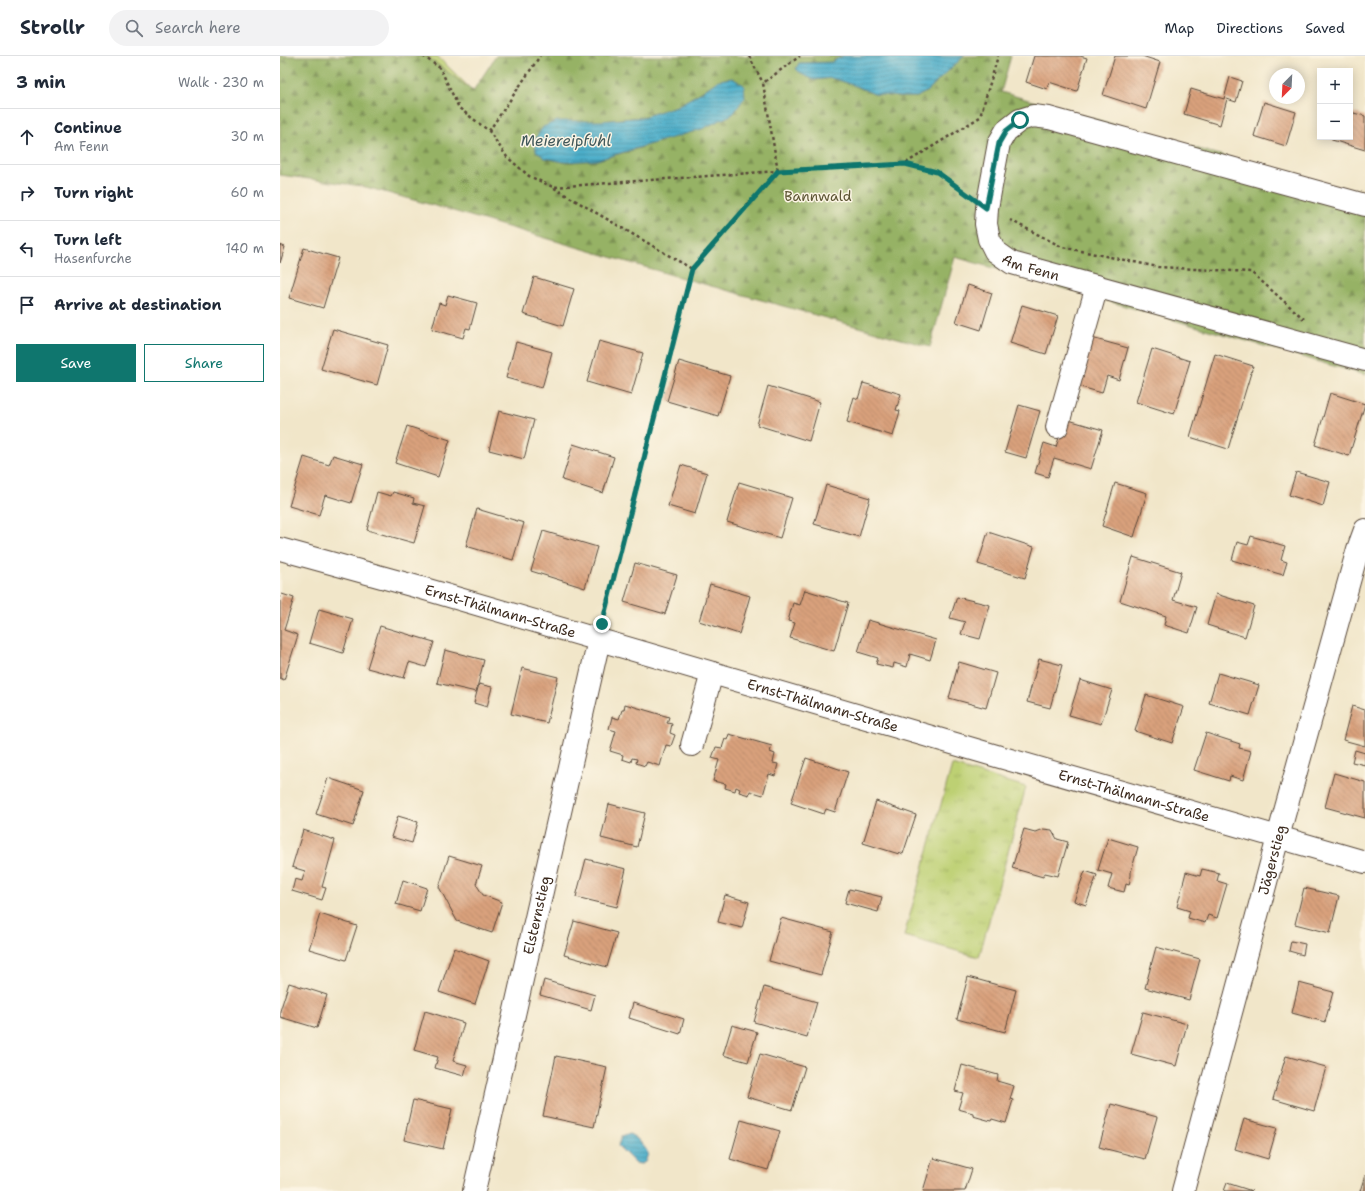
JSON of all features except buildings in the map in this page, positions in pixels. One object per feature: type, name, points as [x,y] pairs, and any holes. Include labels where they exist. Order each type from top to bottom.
[{"type":"street","name":"Am Fenn","points":[[1365,205],[1049,118],[1032,116],[1020,120],[1006,131],[999,143],[986,208],[986,224],[995,251],[1012,263],[1365,360]]},
{"type":"street","points":[[1057,427],[1097,286]]},
{"type":"street","name":"Jägerstieg","points":[[1183,1191],[1278,838],[1358,549],[1365,530]]},
{"type":"street","name":"Ernst-Thälmann-Straße","points":[[280,549],[425,589],[600,632],[712,673],[1365,862]]},
{"type":"street","name":"Elsternstieg","points":[[474,1191],[600,632]]},
{"type":"street","points":[[692,745],[712,673]]},
{"type":"path","points":[[423,56],[440,68],[460,108],[489,131],[507,157],[529,176],[553,187],[692,269]]},
{"type":"path","points":[[489,131],[540,56]]},
{"type":"path","points":[[749,56],[763,83],[778,171]]},
{"type":"path","points":[[763,83],[800,56]]},
{"type":"path","points":[[905,164],[980,117],[998,56]]},
{"type":"path","points":[[553,187],[778,171],[905,164],[937,172],[986,208],[1062,247],[1158,267],[1251,272],[1305,320]]},
{"type":"path","points":[[600,632],[692,269],[778,171]]},
{"type":"green space","name":"Bannwald","points":[[280,56],[426,56],[473,91],[496,56],[843,56],[832,62],[815,80],[831,78],[851,84],[874,94],[899,97],[917,97],[926,92],[964,56],[1011,56],[1001,92],[1365,197],[1365,375],[955,257],[930,347],[362,186],[280,175]],"holes":[[[719,80],[643,147],[597,160],[564,162],[545,158],[536,151],[535,139],[602,121],[643,117],[677,106]]]},
{"type":"green space","points":[[426,56],[437,56],[473,91]]},
{"type":"green space","points":[[952,765],[1026,787],[979,957],[904,936]]},
{"type":"water","points":[[843,56],[964,56],[926,92],[917,97],[899,97],[874,94],[851,84],[831,78],[815,80],[803,75],[796,69],[799,63],[832,62]]},
{"type":"water","name":"Meiereipfuhl","points":[[732,78],[744,85],[745,97],[733,114],[702,129],[597,160],[564,162],[545,158],[536,151],[535,139],[543,127],[557,121],[602,121],[643,117],[677,106],[719,80]]},
{"type":"water","points":[[629,1134],[640,1142],[648,1154],[645,1162],[641,1164],[635,1163],[618,1146],[621,1137]]},
{"type":"route","points":[[602,624],[692,269],[778,171],[905,164],[937,172],[986,208],[999,143],[1006,131],[1020,120]]}]
